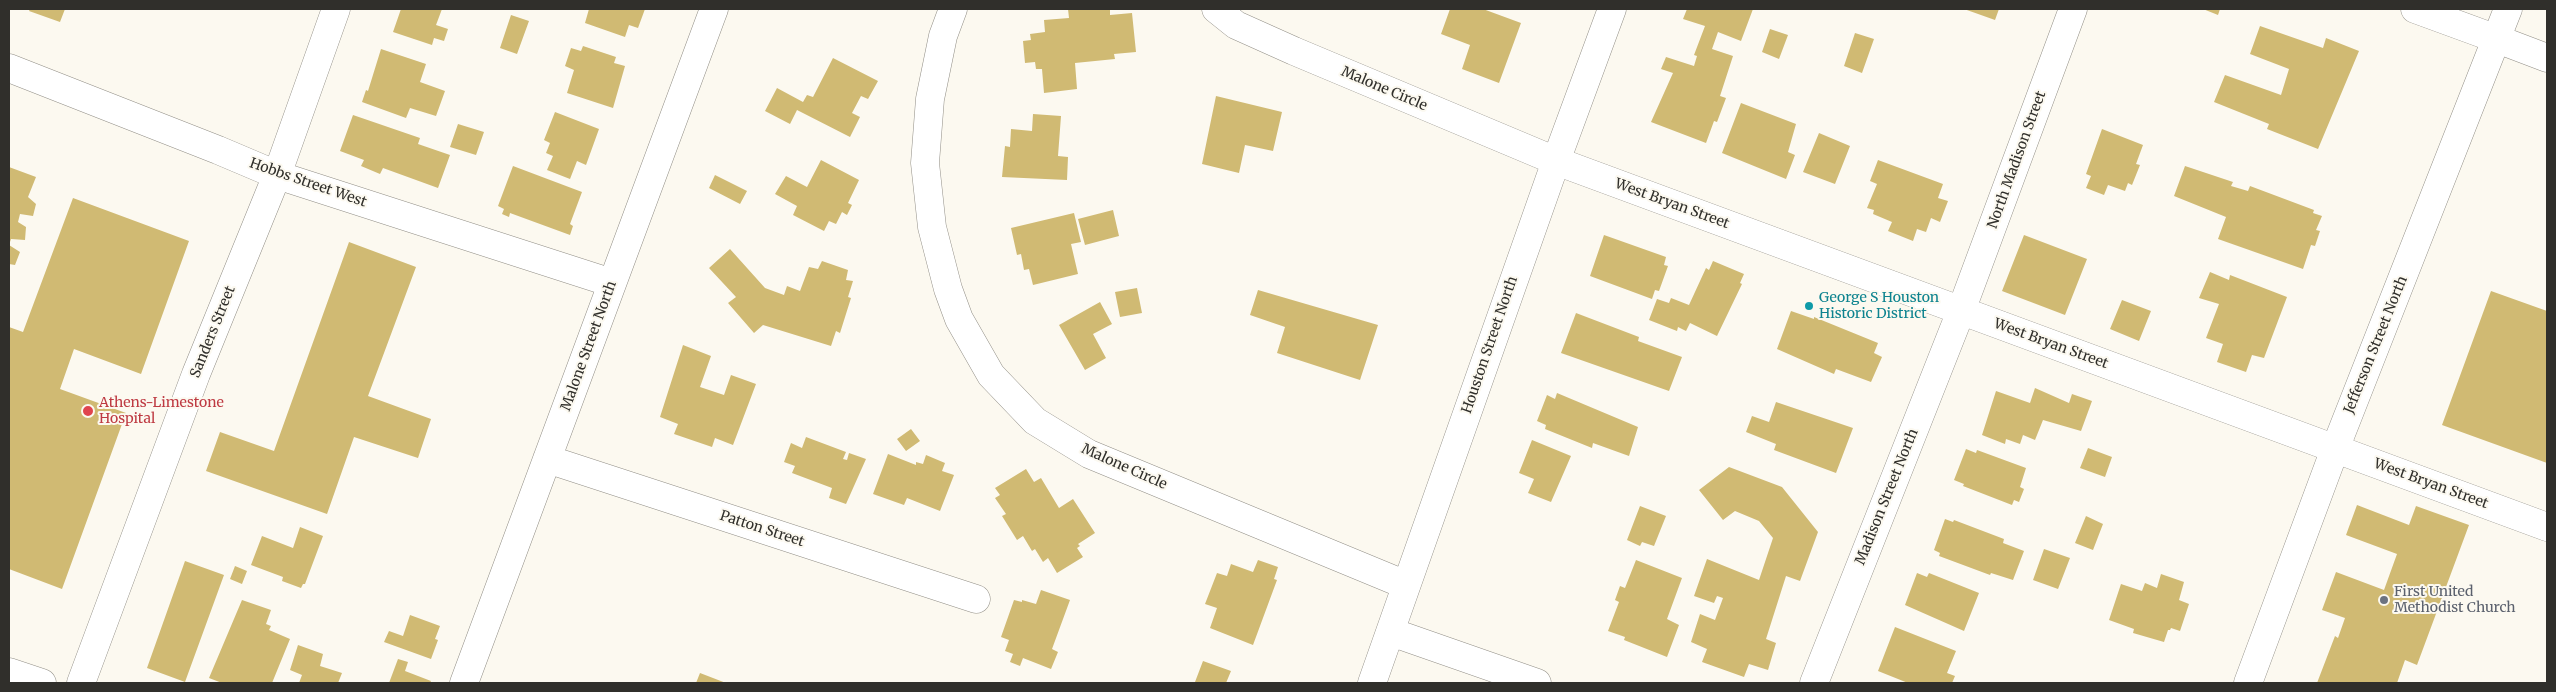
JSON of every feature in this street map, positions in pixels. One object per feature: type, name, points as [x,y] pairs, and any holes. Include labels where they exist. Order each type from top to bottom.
[{"type":"street","name":"Sanders Street","points":[[81,683],[196,374],[277,175],[336,9]]},
{"type":"street","name":"Malone Street North","points":[[464,683],[714,9]]},
{"type":"street","name":"Malone Circle","points":[[953,9],[944,36],[930,99],[925,163],[932,227],[948,289],[959,319],[990,375],[1035,421],[1089,454],[1406,584]]},
{"type":"street","name":"Malone Circle","points":[[1216,9],[1236,25],[1294,51],[1556,161]]},
{"type":"street","name":"Houston Street North","points":[[1372,683],[1556,161],[1612,9]]},
{"type":"street","name":"North Madison Street","points":[[1961,311],[2073,9]]},
{"type":"street","points":[[2415,9],[2547,58]]},
{"type":"street","name":"Jefferson Street North","points":[[2248,683],[2335,449],[2508,9]]},
{"type":"street","name":"Hobbs Street West","points":[[9,68],[277,175],[612,283]]},
{"type":"street","name":"West Bryan Street","points":[[1556,161],[2547,527]]},
{"type":"street","name":"Madison Street North","points":[[1814,683],[1961,311]]},
{"type":"street","name":"Patton Street","points":[[547,459],[976,599]]},
{"type":"street","points":[[1391,632],[1537,683]]},
{"type":"street","points":[[9,672],[42,683]]},
{"type":"building","points":[[30,9],[65,9],[60,22],[29,11]]},
{"type":"building","points":[[401,9],[442,9],[436,25],[448,29],[444,41],[434,38],[432,45],[393,32]]},
{"type":"building","points":[[589,9],[645,9],[638,28],[629,25],[625,37],[585,23]]},
{"type":"building","points":[[1068,9],[1110,9],[1110,15],[1132,13],[1136,52],[1114,54],[1115,59],[1075,63],[1077,89],[1044,93],[1042,69],[1036,69],[1035,62],[1025,63],[1023,41],[1031,40],[1030,34],[1045,32],[1044,20],[1069,18]]},
{"type":"building","points":[[1450,9],[1483,9],[1521,23],[1499,83],[1462,69],[1470,45],[1441,34]]},
{"type":"building","points":[[1687,9],[1753,9],[1741,41],[1718,32],[1712,49],[1733,56],[1720,96],[1726,98],[1717,122],[1714,121],[1706,143],[1651,122],[1673,73],[1661,69],[1666,57],[1694,66],[1697,56],[1694,55],[1705,26],[1683,19]]},
{"type":"building","points":[[1964,9],[1999,9],[1995,20]]},
{"type":"building","points":[[2203,9],[2220,9],[2218,15]]},
{"type":"building","points":[[511,15],[529,21],[517,54],[500,48]]},
{"type":"building","points":[[2260,26],[2323,48],[2326,38],[2359,51],[2318,149],[2267,129],[2269,124],[2214,102],[2225,75],[2281,95],[2289,69],[2250,54]]},
{"type":"building","points":[[1770,29],[1788,35],[1779,59],[1762,52]]},
{"type":"building","points":[[1855,33],[1874,39],[1862,73],[1844,66]]},
{"type":"building","points":[[583,46],[616,57],[614,63],[625,66],[613,108],[567,93],[574,70],[565,66],[571,48],[581,51]]},
{"type":"building","points":[[381,49],[426,64],[420,82],[445,91],[436,116],[410,108],[406,118],[362,102],[366,90],[368,91]]},
{"type":"building","points":[[833,58],[878,81],[868,99],[861,96],[852,113],[860,117],[850,137],[797,110],[790,124],[765,111],[777,88],[803,102],[807,95],[813,97]]},
{"type":"building","points":[[1216,96],[1282,112],[1273,151],[1245,145],[1239,173],[1202,164]]},
{"type":"building","points":[[1741,103],[1796,124],[1788,152],[1795,155],[1786,179],[1722,153]]},
{"type":"building","points":[[555,112],[599,129],[586,165],[577,161],[570,179],[547,170],[553,156],[546,153],[550,143],[544,140]]},
{"type":"building","points":[[1033,114],[1061,116],[1058,156],[1068,157],[1067,180],[1002,177],[1005,146],[1010,147],[1011,129],[1032,131]]},
{"type":"building","points":[[353,115],[420,138],[418,144],[450,155],[438,188],[383,168],[380,174],[361,166],[364,160],[340,151]]},
{"type":"building","points":[[458,124],[484,132],[476,155],[450,147]]},
{"type":"building","points":[[2102,129],[2143,145],[2136,164],[2140,165],[2132,185],[2128,183],[2125,191],[2108,185],[2104,195],[2086,188],[2091,176],[2086,174]]},
{"type":"building","points":[[1819,133],[1850,146],[1835,184],[1803,172]]},
{"type":"building","points":[[821,160],[859,180],[848,203],[852,205],[847,215],[842,212],[836,224],[829,221],[824,231],[793,215],[797,206],[775,194],[786,176],[807,187]]},
{"type":"building","points":[[1878,160],[1943,184],[1938,198],[1948,201],[1940,222],[1931,218],[1926,232],[1917,229],[1913,241],[1888,231],[1892,222],[1873,214],[1874,210],[1867,208],[1877,184],[1870,181]]},
{"type":"building","points":[[513,166],[582,192],[570,224],[573,226],[570,235],[510,213],[509,217],[502,214],[504,209],[498,206]]},
{"type":"building","points":[[2185,166],[2233,182],[2231,186],[2248,191],[2250,186],[2314,210],[2313,213],[2322,216],[2316,230],[2320,231],[2315,246],[2311,245],[2303,269],[2218,239],[2226,217],[2174,196]]},
{"type":"building","points":[[9,167],[36,177],[28,197],[36,204],[33,216],[20,214],[18,222],[26,227],[25,240],[11,239],[9,245]]},
{"type":"building","points":[[715,175],[747,191],[740,204],[709,188]]},
{"type":"building","points":[[73,198],[189,241],[141,374],[74,349],[60,389],[126,413],[62,589],[9,569],[9,327],[23,332]]},
{"type":"building","points":[[1113,210],[1119,236],[1085,245],[1078,219]]},
{"type":"building","points":[[1074,213],[1081,242],[1071,244],[1078,274],[1033,285],[1029,269],[1024,270],[1021,254],[1017,255],[1011,228]]},
{"type":"building","points":[[1604,235],[1666,257],[1664,265],[1668,266],[1659,291],[1655,290],[1652,299],[1590,276]]},
{"type":"building","points":[[2024,235],[2087,259],[2065,315],[2002,291]]},
{"type":"building","points":[[349,242],[416,267],[368,396],[431,419],[418,458],[354,437],[327,514],[206,471],[220,432],[274,451]]},
{"type":"building","points":[[9,245],[20,252],[15,265],[9,264]]},
{"type":"building","points":[[730,249],[765,288],[784,295],[787,286],[800,291],[809,267],[818,269],[822,261],[848,270],[846,280],[853,281],[848,297],[851,298],[840,333],[836,331],[831,346],[763,325],[754,333],[728,303],[736,297],[709,268]]},
{"type":"building","points":[[1713,261],[1744,274],[1740,283],[1742,284],[1717,336],[1690,323],[1686,331],[1678,327],[1677,331],[1649,320],[1657,299],[1669,303],[1671,298],[1689,305],[1706,268],[1709,270]]},
{"type":"building","points":[[2210,272],[2229,280],[2230,275],[2287,297],[2264,358],[2252,355],[2246,372],[2217,362],[2223,344],[2206,338],[2219,304],[2199,298]]},
{"type":"building","points":[[1137,288],[1142,313],[1120,317],[1115,292]]},
{"type":"building","points":[[1258,290],[1378,325],[1360,380],[1277,353],[1285,327],[1250,315]]},
{"type":"building","points":[[2491,291],[2547,311],[2547,463],[2442,425]]},
{"type":"building","points":[[2122,300],[2151,311],[2139,341],[2110,329]]},
{"type":"building","points":[[1100,302],[1112,324],[1093,334],[1106,358],[1085,370],[1059,325]]},
{"type":"building","points":[[1791,311],[1814,319],[1814,317],[1878,343],[1874,353],[1882,357],[1871,382],[1836,369],[1834,374],[1777,349]]},
{"type":"building","points":[[1576,313],[1639,337],[1638,341],[1682,357],[1669,391],[1561,353]]},
{"type":"building","points":[[683,345],[711,356],[700,387],[724,395],[731,375],[756,384],[733,445],[715,438],[712,447],[674,434],[678,424],[660,417]]},
{"type":"building","points":[[2035,388],[2069,403],[2072,394],[2092,401],[2081,431],[2043,420],[2035,440],[2023,435],[2020,444],[2006,439],[2005,444],[1982,435],[1996,391],[2030,403]]},
{"type":"building","points":[[1557,393],[1638,427],[1629,456],[1593,443],[1592,448],[1545,429],[1546,425],[1537,421],[1547,395],[1555,399]]},
{"type":"building","points":[[1776,402],[1853,428],[1836,473],[1774,450],[1776,444],[1746,432],[1752,416],[1769,422]]},
{"type":"building","points":[[911,429],[920,441],[906,451],[897,439]]},
{"type":"building","points":[[806,437],[846,452],[843,459],[847,460],[849,453],[866,459],[846,504],[829,498],[832,488],[792,473],[795,466],[784,462],[791,443],[802,448]]},
{"type":"building","points":[[1532,440],[1571,456],[1551,502],[1528,493],[1534,479],[1519,473]]},
{"type":"building","points":[[2088,448],[2112,457],[2105,477],[2080,468]]},
{"type":"building","points":[[1966,449],[1976,453],[1977,450],[2026,468],[2020,487],[2024,489],[2019,502],[2014,500],[2012,505],[1963,486],[1964,484],[1954,480]]},
{"type":"building","points":[[888,454],[916,465],[916,462],[923,464],[926,455],[945,463],[942,471],[954,475],[940,511],[907,498],[904,505],[873,494]]},
{"type":"building","points":[[1729,467],[1782,487],[1818,532],[1800,581],[1786,576],[1766,639],[1776,643],[1768,670],[1749,664],[1744,677],[1702,662],[1707,649],[1691,642],[1700,614],[1715,620],[1723,598],[1717,596],[1714,603],[1694,596],[1707,559],[1759,580],[1773,538],[1759,521],[1735,511],[1723,520],[1699,490]]},
{"type":"building","points":[[1026,469],[1034,482],[1041,478],[1059,508],[1073,499],[1095,533],[1078,544],[1080,546],[1077,548],[1083,557],[1057,573],[1048,558],[1043,562],[1035,549],[1032,551],[1023,536],[1017,540],[1002,516],[1006,514],[995,498],[1000,495],[995,488]]},
{"type":"building","name":"First United Methodist Church","points":[[2357,505],[2409,525],[2416,506],[2469,525],[2417,665],[2405,660],[2397,683],[2317,683],[2335,636],[2338,638],[2345,618],[2322,610],[2336,572],[2384,590],[2397,554],[2346,535]]},
{"type":"building","points":[[1640,506],[1666,516],[1654,546],[1642,542],[1640,546],[1627,540]]},
{"type":"building","points":[[2086,516],[2103,524],[2093,550],[2075,543]]},
{"type":"building","points":[[1945,519],[1953,522],[1954,520],[2004,539],[2003,543],[2024,551],[2013,580],[1991,573],[1990,575],[1939,556],[1940,553],[1934,550]]},
{"type":"building","points":[[300,527],[323,536],[305,584],[301,588],[282,581],[283,577],[251,565],[262,536],[293,548]]},
{"type":"building","points":[[2044,549],[2070,558],[2058,589],[2033,580]]},
{"type":"building","points":[[1258,560],[1278,567],[1274,579],[1277,580],[1253,645],[1210,628],[1217,608],[1205,604],[1217,573],[1227,576],[1231,564],[1253,572]]},
{"type":"building","points":[[1636,560],[1682,578],[1667,619],[1679,625],[1667,657],[1624,640],[1625,637],[1608,631],[1619,602],[1615,600],[1620,586],[1625,588]]},
{"type":"building","points":[[185,561],[224,575],[185,682],[147,668]]},
{"type":"building","points":[[235,566],[247,571],[242,584],[230,579]]},
{"type":"building","points":[[1917,573],[1927,577],[1929,573],[1979,593],[1964,631],[1905,605]]},
{"type":"building","points":[[2161,574],[2184,582],[2179,600],[2189,604],[2180,631],[2171,628],[2168,630],[2164,642],[2133,633],[2134,629],[2109,620],[2121,584],[2142,591],[2145,583],[2157,588]]},
{"type":"building","points":[[1041,590],[1070,600],[1052,649],[1058,652],[1051,669],[1023,658],[1020,666],[1010,662],[1013,654],[1005,651],[1009,640],[1001,637],[1014,600],[1036,604]]},
{"type":"building","points":[[242,600],[271,610],[266,624],[271,626],[269,630],[290,639],[272,683],[222,683],[209,678]]},
{"type":"building","points":[[410,615],[440,626],[435,639],[438,640],[431,659],[384,642],[389,631],[403,636]]},
{"type":"building","points":[[1895,627],[1956,651],[1947,673],[1955,676],[1952,683],[1908,683],[1878,671]]},
{"type":"building","points":[[298,645],[323,654],[320,666],[342,673],[338,683],[299,683],[302,675],[290,670]]},
{"type":"building","points":[[398,659],[408,662],[405,671],[431,681],[430,683],[389,683]]},
{"type":"building","points":[[1203,661],[1231,671],[1226,683],[1195,682]]},
{"type":"building","points":[[700,673],[726,683],[696,683]]},
{"type":"place","name":"George S Houston Historic District","points":[[1809,306]]},
{"type":"place","name":"Athens-Limestone Hospital","points":[[88,411]]},
{"type":"place","name":"First United Methodist Church","points":[[2384,600]]}]
